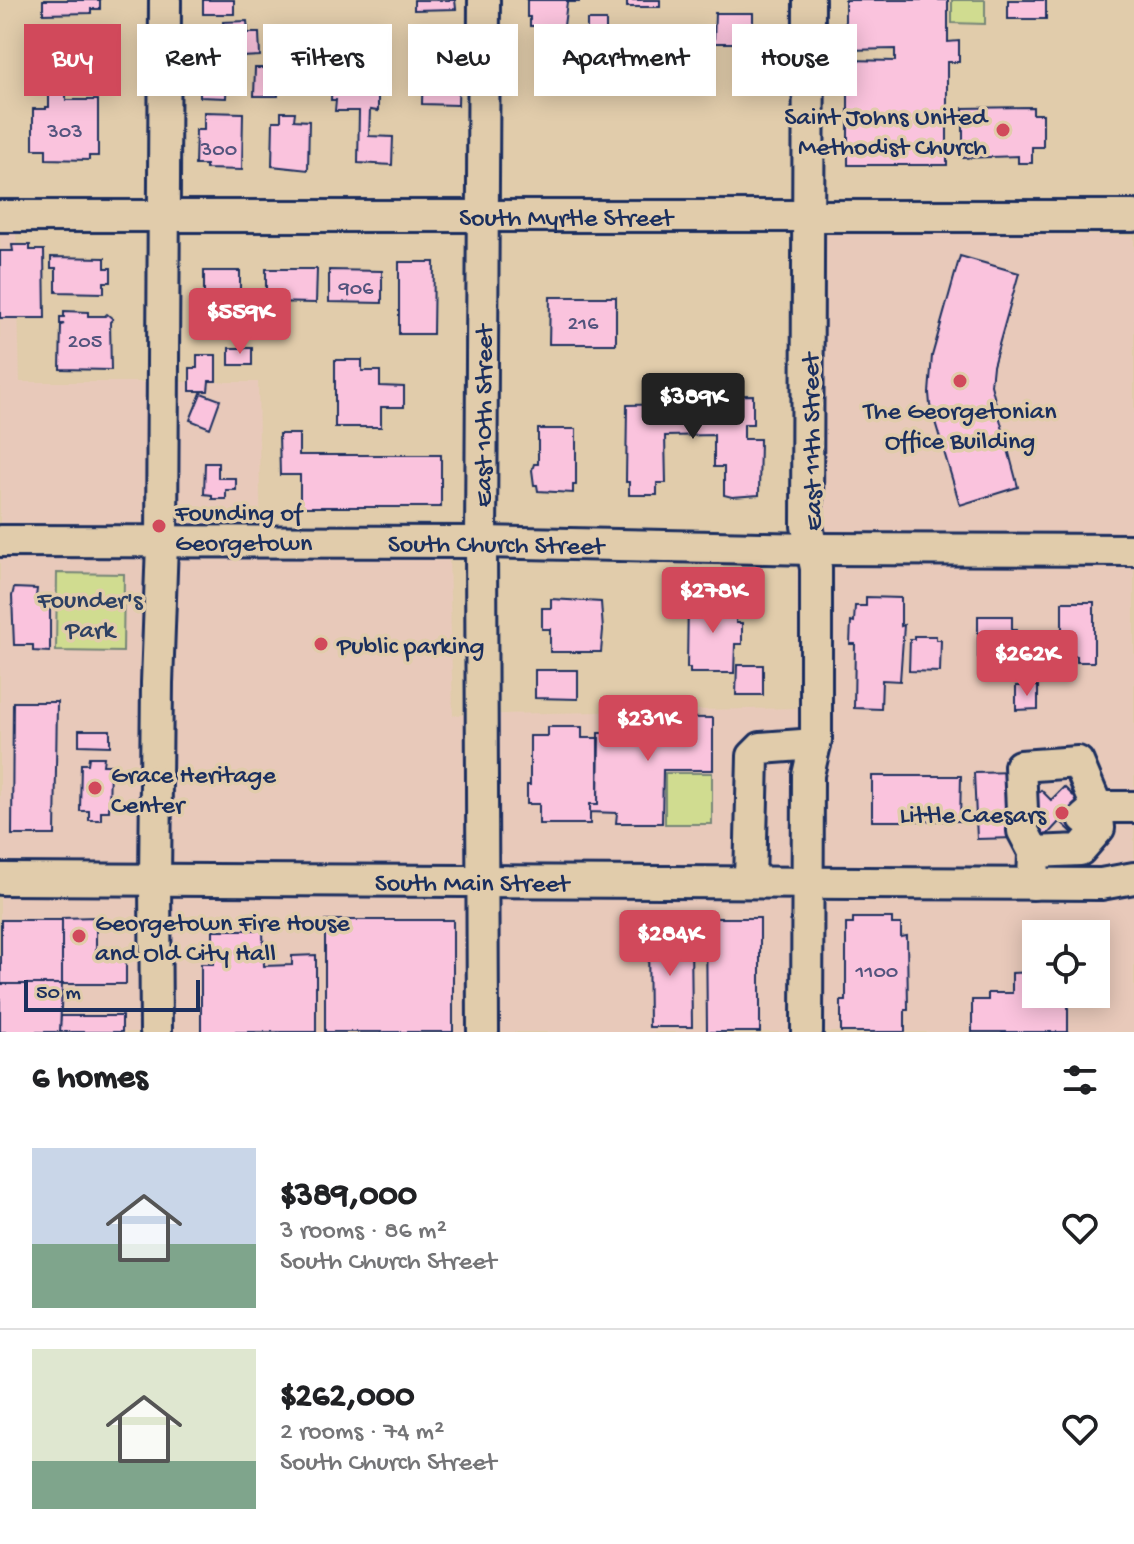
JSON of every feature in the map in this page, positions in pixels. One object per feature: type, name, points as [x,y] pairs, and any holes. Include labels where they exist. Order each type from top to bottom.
[{"type":"street","points":[[156,1032],[165,0]]},
{"type":"street","name":"East 10th Street","points":[[483,1032],[481,542],[484,0]]},
{"type":"street","name":"East 11th Street","points":[[807,1032],[808,775],[815,744],[816,568],[807,526],[809,0]]},
{"type":"street","name":"South Myrtle Street","points":[[0,216],[1134,216]]},
{"type":"street","name":"South Church Street","points":[[0,541],[481,542],[813,549],[1134,550]]},
{"type":"street","points":[[750,882],[753,756],[761,748],[815,744]]},
{"type":"street","points":[[1041,852],[1023,831],[1020,766],[1078,762],[1084,819]]},
{"type":"street","points":[[1084,819],[1134,807]]},
{"type":"street","points":[[1041,852],[1080,850],[1099,828],[1084,819]]},
{"type":"street","points":[[1033,884],[1041,852]]},
{"type":"street","name":"South Main Street","points":[[0,879],[1101,884],[1134,878]]},
{"type":"shaded area","points":[[0,228],[16,228],[20,382],[258,382],[261,552],[449,557],[453,715],[798,708],[794,229],[1134,236],[1134,1032],[0,1032]]},
{"type":"green space","points":[[952,0],[985,0],[985,24],[952,23]]},
{"type":"green space","name":"Founder's Park","points":[[57,573],[124,574],[123,652],[56,651]]},
{"type":"green space","points":[[665,773],[712,773],[712,824],[665,824]]},
{"type":"building","points":[[43,0],[100,0],[100,9],[91,9],[91,13],[43,14]]},
{"type":"building","points":[[203,0],[234,0],[234,14],[203,14]]},
{"type":"building","points":[[414,0],[455,0],[456,9],[414,10]]},
{"type":"building","points":[[527,0],[579,0],[567,2],[564,24],[530,26],[530,17],[527,17]]},
{"type":"building","points":[[627,0],[660,0],[660,7],[627,7]]},
{"type":"building","points":[[845,0],[948,0],[948,42],[959,41],[959,62],[947,62],[947,165],[848,165],[848,96],[857,96],[857,60],[895,61],[895,49],[857,50],[857,24],[845,24]]},
{"type":"building","points":[[1008,0],[1046,0],[1046,19],[1008,19]]},
{"type":"building","points":[[715,13],[753,13],[753,24],[732,24],[732,43],[716,43]]},
{"type":"building","points":[[587,20],[606,20],[606,24],[587,24]]},
{"type":"building","points":[[247,21],[248,33],[259,33],[260,56],[247,57],[247,24],[223,22]]},
{"type":"building","points":[[255,68],[263,68],[263,96],[254,96]]},
{"type":"building","points":[[49,96],[66,96],[66,100],[98,100],[98,156],[89,156],[89,160],[46,159],[46,149],[33,149],[33,109],[49,107]]},
{"type":"building","points":[[331,96],[378,96],[378,111],[370,110],[369,136],[393,137],[392,165],[358,163],[359,111],[335,111],[336,100],[331,100]]},
{"type":"building","points":[[422,96],[458,96],[458,105],[422,104]]},
{"type":"building","name":"Saint Johns United Methodist Church","points":[[1033,107],[1033,114],[1043,114],[1043,147],[1032,147],[1032,163],[1018,163],[1018,156],[963,158],[963,108]]},
{"type":"building","points":[[204,112],[243,113],[242,170],[206,169],[206,165],[195,165],[196,130],[204,130]]},
{"type":"building","points":[[281,112],[295,112],[294,120],[309,121],[308,170],[272,166],[273,121],[281,121]]},
{"type":"building","points":[[12,245],[30,245],[30,250],[44,250],[45,318],[0,318],[0,251],[13,251]]},
{"type":"building","name":"The Georgetonian Office Building","points":[[960,256],[1019,273],[993,366],[991,385],[1018,487],[960,505],[929,393],[932,356]]},
{"type":"building","points":[[51,257],[105,258],[105,268],[111,268],[111,282],[104,282],[104,293],[56,292],[56,268],[51,268]]},
{"type":"building","points":[[399,262],[434,262],[433,334],[399,334]]},
{"type":"building","points":[[266,269],[317,269],[316,303],[266,302]]},
{"type":"building","points":[[329,270],[382,271],[382,303],[329,302]]},
{"type":"building","points":[[204,271],[240,271],[240,303],[204,302]]},
{"type":"building","points":[[550,297],[616,297],[616,344],[549,344]]},
{"type":"building","points":[[64,311],[88,312],[88,316],[107,314],[113,319],[110,322],[111,370],[60,369],[61,325],[64,324],[60,324],[60,317],[64,317]]},
{"type":"building","points":[[229,348],[252,348],[252,365],[229,365]]},
{"type":"building","points":[[197,355],[216,355],[216,381],[209,381],[208,391],[190,391],[190,368],[197,368]]},
{"type":"building","points":[[335,360],[362,360],[362,371],[380,371],[380,386],[404,387],[404,407],[381,407],[381,427],[335,427]]},
{"type":"building","points":[[201,393],[220,400],[210,428],[190,420]]},
{"type":"building","points":[[753,395],[753,424],[744,424],[744,439],[760,439],[759,495],[724,495],[724,467],[714,467],[714,435],[665,436],[666,483],[657,483],[657,495],[629,495],[629,482],[626,482],[627,405],[678,404],[678,396]]},
{"type":"building","points":[[538,429],[576,429],[576,485],[573,485],[573,493],[538,491],[537,485],[534,485],[532,470],[534,464],[538,464]]},
{"type":"building","points":[[279,434],[299,434],[299,455],[441,455],[441,507],[300,507],[300,475],[280,475]]},
{"type":"building","points":[[205,463],[218,463],[218,478],[236,478],[236,490],[226,490],[226,499],[212,499],[212,495],[204,494]]},
{"type":"building","points":[[14,588],[37,589],[36,597],[50,598],[50,652],[33,651],[33,645],[14,645]]},
{"type":"building","points":[[866,597],[901,598],[901,626],[904,625],[900,681],[882,680],[881,709],[854,708],[855,644],[850,644],[851,621],[854,622],[855,606],[866,606]]},
{"type":"building","points":[[688,598],[737,598],[736,623],[742,623],[742,644],[735,644],[734,673],[690,673],[690,668],[687,668]]},
{"type":"building","points":[[551,599],[601,602],[601,652],[550,652],[550,629],[542,629],[542,608],[551,608]]},
{"type":"building","points":[[1062,602],[1094,602],[1094,662],[1077,662],[1077,656],[1062,656]]},
{"type":"building","points":[[978,616],[1012,616],[1012,630],[1016,630],[1016,668],[998,669],[998,657],[978,657]]},
{"type":"building","points":[[914,636],[936,636],[936,640],[941,640],[940,672],[909,671],[910,639]]},
{"type":"building","points":[[737,665],[763,665],[763,695],[736,695]]},
{"type":"building","points":[[535,670],[578,670],[578,699],[535,698]]},
{"type":"building","points":[[1016,686],[1038,686],[1038,709],[1016,710]]},
{"type":"building","points":[[13,702],[57,702],[55,835],[12,835]]},
{"type":"building","points":[[609,717],[713,718],[713,770],[663,770],[662,823],[616,823],[617,813],[590,812],[590,804],[598,804],[598,733],[609,733]]},
{"type":"building","points":[[548,727],[582,727],[582,738],[599,738],[598,804],[590,804],[590,824],[539,824],[539,804],[527,804],[530,736],[548,736]]},
{"type":"building","points":[[79,730],[110,730],[110,746],[79,745]]},
{"type":"building","name":"Grace Heritage Center","points":[[89,757],[104,757],[103,765],[110,765],[109,811],[101,811],[101,820],[89,820],[89,811],[80,811],[81,764],[88,764]]},
{"type":"building","points":[[1015,772],[1015,838],[977,839],[974,773]]},
{"type":"building","points":[[872,776],[961,776],[960,821],[872,821]]},
{"type":"building","points":[[1064,787],[1083,805],[1079,839],[1060,821],[1046,836],[1028,817],[1027,805],[1041,790],[1051,800]]},
{"type":"building","name":"Georgetown Fire House and Old City Hall","points":[[96,917],[96,952],[126,952],[126,984],[62,984],[62,918]]},
{"type":"building","points":[[706,918],[760,918],[760,1032],[707,1032]]},
{"type":"building","points":[[853,918],[892,918],[892,924],[901,924],[901,937],[907,936],[908,1010],[905,1010],[905,1032],[841,1032],[841,1001],[846,1001],[846,924],[853,924]]},
{"type":"building","points":[[1,920],[62,920],[62,984],[1,984]]},
{"type":"building","points":[[325,920],[453,920],[453,1032],[325,1032]]},
{"type":"building","points":[[687,927],[688,936],[691,936],[692,1027],[649,1027],[648,936],[651,936],[651,928]]},
{"type":"building","points":[[213,930],[263,930],[264,966],[292,965],[292,956],[316,955],[316,1032],[201,1032],[201,964],[213,964]]},
{"type":"building","points":[[1012,973],[1022,973],[1022,1008],[1068,1008],[1068,1032],[972,1032],[972,1000],[988,1000],[988,993],[1012,993]]},
{"type":"building","points":[[0,984],[62,984],[60,1032],[0,1032]]},
{"type":"building","points":[[61,1016],[122,1016],[122,1032],[60,1032]]},
{"type":"place","name":"Saint Johns United Methodist Church","points":[[1003,130]]},
{"type":"place","name":"The Georgetonian Office Building","points":[[960,381]]},
{"type":"place","name":"Founding of Georgetown","points":[[159,526]]},
{"type":"place","name":"Public parking","points":[[321,644]]},
{"type":"place","name":"Grace Heritage Center","points":[[95,788]]},
{"type":"place","name":"Little Caesars","points":[[1062,813]]},
{"type":"place","name":"Georgetown Fire House and Old City Hall","points":[[79,936]]}]
